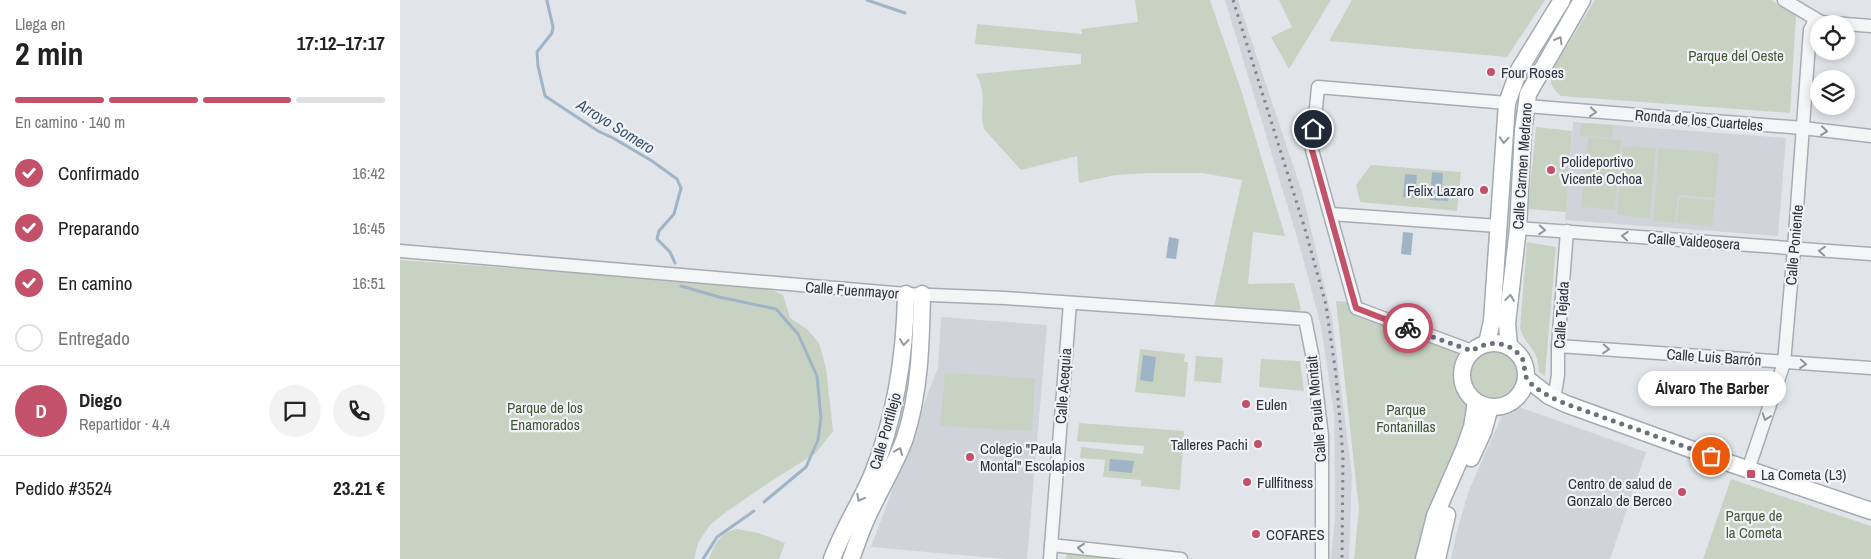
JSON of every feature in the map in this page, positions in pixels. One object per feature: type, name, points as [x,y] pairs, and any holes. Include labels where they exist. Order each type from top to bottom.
[{"type":"main road","name":"Calle Carmen Medrano","points":[[1487,343],[1492,321],[1507,103],[1519,70],[1562,0]]},
{"type":"main road","name":"Calle Carmen Medrano","points":[[1509,346],[1507,323],[1518,228],[1523,131],[1528,94],[1582,0]]},
{"type":"main road","name":"Calle Portillejo","points":[[832,559],[838,542],[872,474],[888,433],[898,391],[914,294]]},
{"type":"main road","name":"Calle Portillejo","points":[[851,559],[866,520],[887,479],[905,437],[915,394],[920,351],[914,294]]},
{"type":"main road","points":[[1487,343],[1509,346],[1522,360],[1526,378],[1524,388],[1511,403],[1501,406],[1483,405],[1469,396],[1464,387],[1461,378],[1466,358],[1472,351],[1487,343]]},
{"type":"main road","points":[[1526,378],[1552,398]]},
{"type":"main road","points":[[1516,398],[1534,395],[1552,398],[1748,470],[1871,511]]},
{"type":"main road","points":[[1424,559],[1435,516],[1483,405]]},
{"type":"main road","points":[[1437,559],[1445,520],[1483,432],[1483,405]]},
{"type":"street","points":[[1784,0],[1810,15]]},
{"type":"street","points":[[1855,25],[1871,26]]},
{"type":"street","name":"Calle Poniente","points":[[1748,470],[1784,363],[1810,30]]},
{"type":"street","points":[[1472,351],[1356,308],[1312,150],[1318,87],[1507,103]]},
{"type":"street","name":"Ronda de los Cuarteles","points":[[1526,106],[1803,128],[1871,136]]},
{"type":"street","points":[[1331,214],[1498,226]]},
{"type":"street","name":"Calle Valdeosera","points":[[1518,228],[1871,254]]},
{"type":"street","name":"Calle Tejada","points":[[1552,398],[1558,374],[1558,346],[1566,232]]},
{"type":"street","name":"Calle Fuenmayor","points":[[400,251],[914,294],[1005,298],[1305,319]]},
{"type":"street","name":"Calle Acequia","points":[[1050,559],[1070,303]]},
{"type":"street","name":"Calle Paula Montalt","points":[[1305,319],[1312,354],[1322,436],[1322,559]]},
{"type":"street","name":"Calle Luis Barrón","points":[[1558,346],[1871,368]]},
{"type":"street","points":[[1051,545],[1181,559]]},
{"type":"shaded area","points":[[1225,0],[1238,0],[1302,192],[1332,318],[1352,475],[1349,559],[1331,559],[1335,517],[1334,414],[1321,326],[1302,254]]},
{"type":"shaded area","points":[[1573,122],[1786,138],[1778,236],[1565,220]]},
{"type":"shaded area","name":"Colegio \"Paula Montal\" Escolapios","points":[[941,317],[1047,325],[1027,559],[1005,559],[871,547],[938,367]]},
{"type":"shaded area","points":[[1519,407],[1646,452],[1610,559],[1451,559],[1469,490],[1502,416],[1506,411]]},
{"type":"green space","points":[[1135,0],[1210,0],[1242,93],[1285,236],[1253,232],[1248,284],[1294,283],[1301,309],[1297,312],[1214,307],[1242,180],[1202,173],[1149,173],[1115,175],[1079,183],[1077,156],[1021,170],[984,129],[982,122],[983,96],[976,74],[1081,64],[1081,54],[975,44],[977,24],[1082,34],[1081,29],[1138,22]]},
{"type":"green space","points":[[1279,0],[1331,0],[1289,69],[1271,37],[1292,27]]},
{"type":"green space","points":[[1352,0],[1545,0],[1507,57],[1329,41]]},
{"type":"green space","name":"Parque del Oeste","points":[[1595,0],[1771,0],[1796,15],[1790,113],[1561,96],[1552,84],[1552,70]]},
{"type":"green space","points":[[1581,123],[1613,125],[1612,138],[1580,135]]},
{"type":"green space","name":"Polideportivo Vicente Ochoa","points":[[1536,127],[1572,131],[1566,212],[1528,209]]},
{"type":"green space","points":[[1588,137],[1621,140],[1615,210],[1581,207]]},
{"type":"green space","points":[[1623,146],[1656,148],[1650,218],[1617,215]]},
{"type":"green space","points":[[1659,148],[1719,153],[1715,198],[1678,195],[1675,223],[1653,221]]},
{"type":"green space","points":[[1371,165],[1461,172],[1457,211],[1360,202],[1356,185]]},
{"type":"green space","points":[[1679,197],[1715,200],[1712,226],[1677,223]]},
{"type":"green space","points":[[1527,242],[1556,247],[1545,376],[1539,372],[1534,352],[1522,335],[1520,328]]},
{"type":"green space","name":"Parque de los Enamorados","points":[[400,260],[766,287],[783,295],[790,318],[807,329],[819,343],[826,368],[833,431],[816,453],[770,482],[710,525],[698,543],[694,559],[400,559]]},
{"type":"green space","name":"Parque Fontanillas","points":[[1336,301],[1351,302],[1459,350],[1456,366],[1457,392],[1468,407],[1424,559],[1354,559],[1359,509]]},
{"type":"green space","points":[[1140,349],[1185,354],[1184,362],[1188,362],[1185,397],[1135,392]]},
{"type":"green space","points":[[1488,350],[1498,350],[1511,357],[1518,370],[1518,380],[1511,393],[1498,400],[1488,400],[1479,396],[1472,389],[1468,380],[1468,370],[1472,361],[1479,354]]},
{"type":"green space","points":[[1196,356],[1223,358],[1221,383],[1194,381]]},
{"type":"green space","points":[[1261,359],[1300,361],[1304,391],[1259,387]]},
{"type":"green space","points":[[945,373],[1035,378],[1032,431],[940,426]]},
{"type":"green space","points":[[1079,423],[1184,431],[1180,490],[1141,486],[1141,480],[1103,477],[1105,460],[1080,458],[1081,447],[1143,454],[1144,446],[1077,441]]},
{"type":"green space","name":"Parque de la Cometa","points":[[1731,479],[1871,526],[1871,559],[1703,559]]},
{"type":"green space","points":[[737,529],[759,533],[785,543],[779,559],[709,559],[718,540],[726,533]]},
{"type":"green space","points":[[1068,553],[1129,559],[1065,559]]},
{"type":"water","points":[[1432,172],[1443,173],[1442,188],[1449,189],[1448,201],[1430,200]]},
{"type":"water","points":[[1405,174],[1417,175],[1415,198],[1403,197]]},
{"type":"water","points":[[1403,232],[1413,233],[1411,255],[1401,254]]},
{"type":"water","points":[[1169,237],[1179,239],[1176,259],[1166,258]]},
{"type":"water","points":[[1143,355],[1156,357],[1153,382],[1140,380]]},
{"type":"water","points":[[1110,459],[1134,461],[1132,473],[1109,471]]},
{"type":"waterway","points":[[867,0],[905,13]]},
{"type":"waterway","name":"Arroyo Somero","points":[[547,1],[553,27],[552,33],[537,52],[538,66],[545,96],[598,131],[652,161],[677,179],[681,188],[674,214],[659,231],[657,239],[670,252],[675,263]]},
{"type":"waterway","name":"Arroyo Somero","points":[[681,286],[719,297],[776,309],[798,334],[817,376],[821,418],[818,440],[806,467],[764,502]]},
{"type":"waterway","name":"Arroyo Somero","points":[[703,559],[717,537],[754,511]]},
{"type":"railway","points":[[1233,0],[1305,229],[1326,305],[1336,375],[1343,457],[1342,559]]},
{"type":"way so far","points":[[1408,328],[1472,351],[1487,343],[1509,346],[1517,352],[1522,360],[1526,368],[1526,378],[1549,396],[1566,404],[1711,456]]},
{"type":"place","name":"Four Roses","points":[[1491,72]]},
{"type":"place","name":"Polideportivo Vicente Ochoa","points":[[1551,170]]},
{"type":"place","name":"Felix Lazaro","points":[[1484,190]]},
{"type":"place","name":"Eulen","points":[[1246,404]]},
{"type":"place","name":"Talleres Pachi","points":[[1258,444]]},
{"type":"place","name":"Álvaro The Barber","points":[[1711,456]]},
{"type":"place","name":"Colegio \"Paula Montal\" Escolapios","points":[[970,457]]},
{"type":"place","name":"La Cometa (L3)","points":[[1751,474]]},
{"type":"place","name":"Fullfitness","points":[[1247,482]]},
{"type":"place","name":"Centro de salud de Gonzalo de Berceo","points":[[1682,492]]},
{"type":"place","name":"COFARES","points":[[1256,534]]},
{"type":"route","points":[[1313,129],[1312,150],[1356,308],[1408,328]]}]
